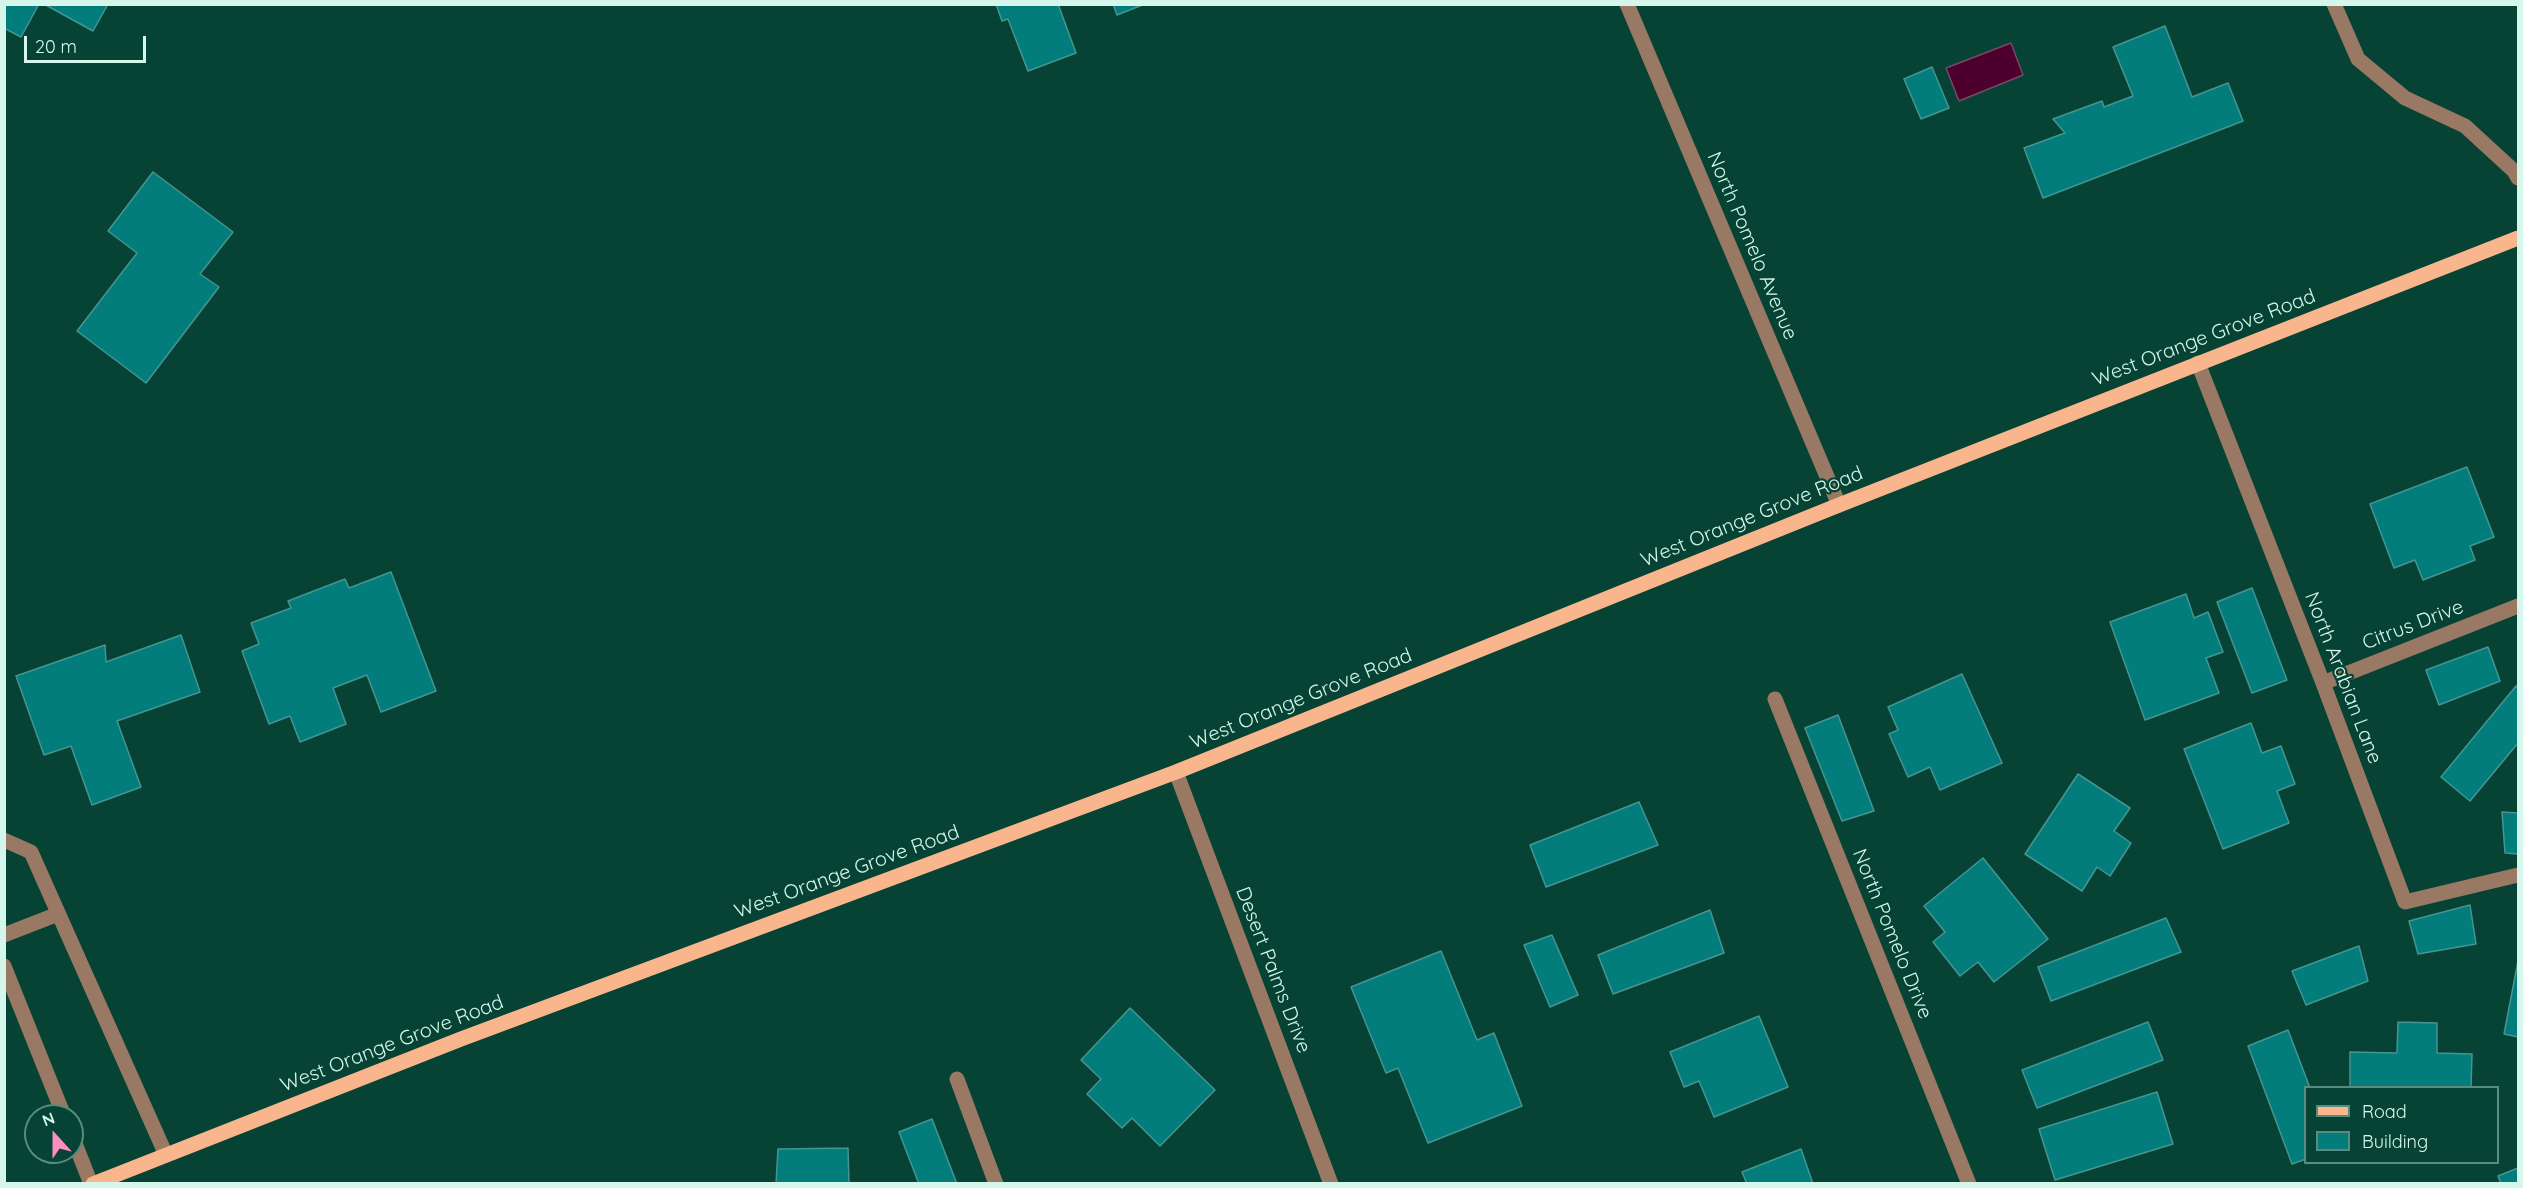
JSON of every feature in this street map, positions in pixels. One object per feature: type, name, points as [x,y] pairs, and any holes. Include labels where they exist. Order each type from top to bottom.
[{"type":"main road","name":"West Orange Grove Road","points":[[92,1184],[460,1039],[1176,772],[1839,505],[2518,238]]},
{"type":"street","name":"North Pomelo Avenue","points":[[1627,4],[1839,505]]},
{"type":"street","points":[[2334,4],[2358,59],[2405,98],[2465,126],[2514,171],[2518,178]]},
{"type":"street","name":"North Arabian Lane","points":[[2198,363],[2323,683],[2405,902],[2518,875]]},
{"type":"street","name":"Citrus Drive","points":[[2323,683],[2518,606]]},
{"type":"street","name":"North Pomelo Drive","points":[[1775,699],[1969,1184]]},
{"type":"street","name":"Desert Palms Drive","points":[[1176,772],[1331,1184]]},
{"type":"street","points":[[4,840],[31,852],[166,1155]]},
{"type":"street","points":[[4,935],[58,914]]},
{"type":"street","points":[[4,966],[59,1104]]},
{"type":"street","points":[[957,1079],[996,1184]]},
{"type":"street","points":[[84,1164],[92,1184]]},
{"type":"shaded area","points":[[2011,43],[2023,75],[1959,101],[1946,68]]},
{"type":"building","points":[[4,4],[39,4],[21,37],[4,28]]},
{"type":"building","points":[[44,4],[108,4],[93,31]]},
{"type":"building","points":[[996,4],[1058,4],[1076,53],[1028,71],[1008,19],[1002,21]]},
{"type":"building","points":[[1113,4],[1145,4],[1117,15]]},
{"type":"building","points":[[2165,26],[2192,97],[2228,83],[2243,121],[2043,198],[2024,148],[2065,133],[2053,119],[2102,101],[2104,107],[2133,96],[2113,47]]},
{"type":"building","points":[[1932,67],[1949,108],[1921,119],[1904,79]]},
{"type":"building","points":[[153,172],[233,232],[200,274],[219,287],[146,383],[77,331],[137,253],[108,231]]},
{"type":"building","points":[[2467,467],[2494,537],[2470,546],[2475,560],[2423,580],[2415,560],[2394,568],[2370,504]]},
{"type":"building","points":[[391,572],[436,691],[381,712],[367,675],[333,688],[346,724],[300,742],[290,716],[269,724],[242,651],[259,644],[251,623],[291,608],[288,601],[345,579],[349,588]]},
{"type":"building","points":[[2252,588],[2287,680],[2252,693],[2217,602]]},
{"type":"building","points":[[2186,594],[2194,618],[2208,612],[2223,652],[2206,658],[2219,693],[2145,720],[2110,622]]},
{"type":"building","points":[[181,635],[200,692],[117,721],[141,787],[92,805],[71,746],[44,755],[16,676],[105,645],[106,662]]},
{"type":"building","points":[[2488,647],[2500,681],[2439,705],[2426,670]]},
{"type":"building","points":[[1962,674],[2002,763],[1940,790],[1930,767],[1908,777],[1889,734],[1898,730],[1888,707]]},
{"type":"building","points":[[2516,686],[2518,689],[2518,743],[2470,801],[2441,777]]},
{"type":"building","points":[[1838,715],[1874,811],[1842,821],[1805,728]]},
{"type":"building","points":[[2251,723],[2262,753],[2281,746],[2295,784],[2277,791],[2289,823],[2223,849],[2184,749]]},
{"type":"building","points":[[2078,774],[2130,808],[2114,831],[2131,843],[2110,876],[2097,867],[2082,891],[2025,854]]},
{"type":"building","points":[[1639,802],[1658,845],[1546,887],[1530,845]]},
{"type":"building","points":[[2502,812],[2518,813],[2518,854],[2505,853]]},
{"type":"building","points":[[1983,858],[2048,939],[1994,982],[1978,962],[1960,976],[1933,942],[1945,932],[1924,906]]},
{"type":"building","points":[[2470,905],[2476,944],[2418,954],[2409,921]]},
{"type":"building","points":[[1710,910],[1724,953],[1613,994],[1598,955]]},
{"type":"building","points":[[2166,918],[2181,952],[2051,1001],[2038,967]]},
{"type":"building","points":[[1552,935],[1578,995],[1550,1007],[1524,945]]},
{"type":"building","points":[[2359,946],[2368,981],[2306,1005],[2292,971]]},
{"type":"building","points":[[1441,951],[1477,1040],[1494,1033],[1522,1106],[1428,1143],[1398,1068],[1386,1073],[1351,987]]},
{"type":"building","points":[[2518,961],[2518,1037],[2504,1034]]},
{"type":"building","points":[[1130,1008],[1215,1090],[1160,1146],[1132,1118],[1122,1128],[1087,1094],[1101,1079],[1081,1060]]},
{"type":"building","points":[[1759,1016],[1788,1087],[1714,1117],[1699,1081],[1684,1087],[1670,1052]]},
{"type":"building","points":[[2148,1022],[2163,1060],[2037,1108],[2022,1070]]},
{"type":"building","points":[[2398,1022],[2437,1023],[2437,1053],[2472,1054],[2471,1086],[2350,1086],[2350,1052],[2397,1053]]},
{"type":"building","points":[[2288,1030],[2309,1086],[2304,1086],[2304,1160],[2292,1164],[2248,1046]]},
{"type":"building","points":[[2157,1092],[2173,1144],[2055,1180],[2039,1129]]},
{"type":"building","points":[[932,1119],[957,1184],[919,1184],[899,1132]]},
{"type":"building","points":[[848,1148],[849,1184],[776,1184],[778,1149]]},
{"type":"building","points":[[1801,1149],[1813,1184],[1747,1184],[1742,1172]]},
{"type":"building","points":[[2518,1168],[2518,1184],[2501,1184],[2498,1176]]}]
